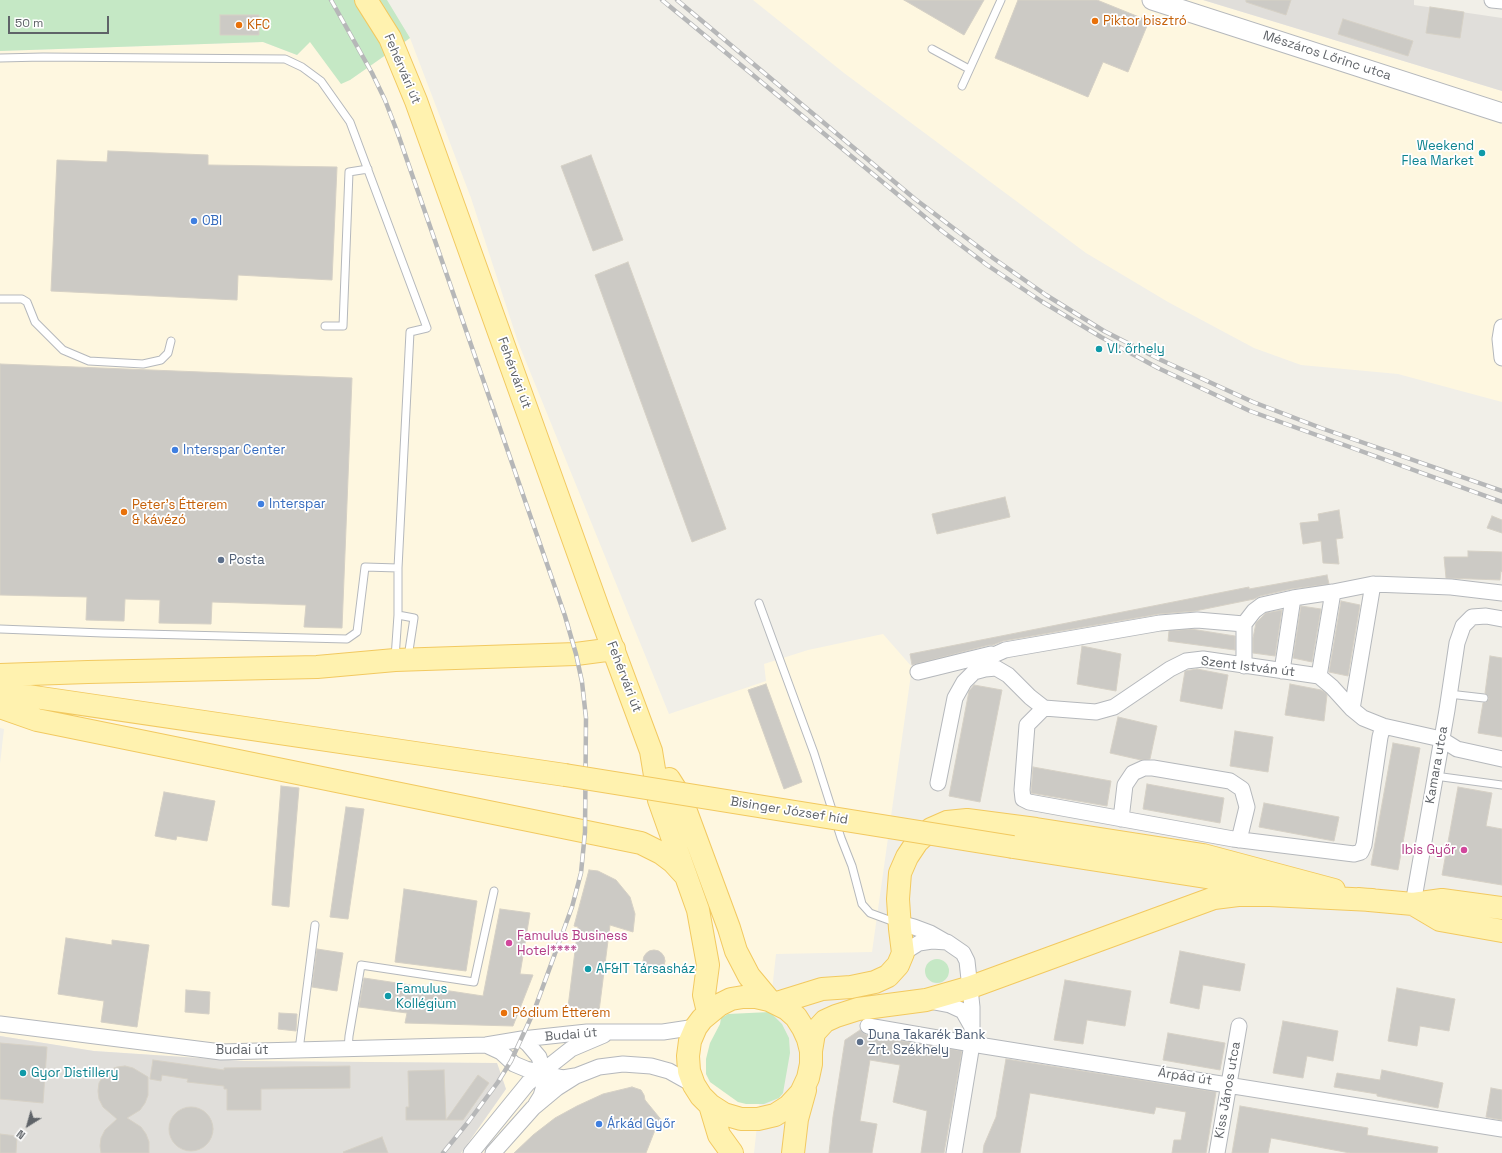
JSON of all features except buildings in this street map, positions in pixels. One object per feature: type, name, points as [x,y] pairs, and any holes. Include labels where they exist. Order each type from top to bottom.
[{"type":"main road","name":"Fehérvári út","points":[[366,0],[390,38],[416,101],[598,611],[614,649],[651,751],[659,800],[698,910],[702,931],[708,965],[702,1020]]},
{"type":"main road","points":[[0,675],[317,667],[401,660],[576,654],[614,649]]},
{"type":"main road","name":"Bisinger József híd","points":[[0,692],[565,775],[1198,877],[1372,900]]},
{"type":"main road","points":[[0,708],[37,720],[641,843],[667,858],[686,876]]},
{"type":"main road","name":"Fehérvári út","points":[[651,751],[681,798],[736,951],[749,976],[773,1001]]},
{"type":"main road","points":[[773,1001],[822,989],[851,987],[875,982],[888,976],[898,965],[903,953],[899,923],[898,899],[900,873],[917,842],[931,829],[947,822],[967,820],[1036,829],[1203,855],[1372,900]]},
{"type":"main road","points":[[793,1153],[797,1119],[811,1064],[811,1051],[814,1033],[825,1021],[836,1016],[858,1009],[926,1000],[971,987],[1214,898],[1238,895],[1270,895],[1372,900],[1413,904],[1442,900],[1502,908]]},
{"type":"main road","points":[[1413,904],[1440,920],[1502,931]]},
{"type":"main road","points":[[808,1078],[801,1093],[789,1106],[764,1118],[741,1119],[724,1114],[710,1105],[701,1096],[694,1085],[689,1071],[688,1056],[690,1041],[702,1020],[719,1005],[744,997],[756,997],[773,1001],[787,1009],[796,1017],[806,1033],[811,1051]]},
{"type":"main road","points":[[710,1105],[719,1135],[732,1153]]},
{"type":"street","name":"Mészáros Lőrinc utca","points":[[1152,0],[1502,113]]},
{"type":"street","points":[[1492,0],[1502,2]]},
{"type":"street","points":[[1502,327],[1500,339],[1502,358]]},
{"type":"street","points":[[1352,709],[1373,584]]},
{"type":"street","points":[[1244,666],[1244,624],[1254,611],[1262,605],[1373,584],[1451,587],[1502,593]]},
{"type":"street","points":[[1333,592],[1319,676],[1332,687],[1352,709],[1364,718],[1383,726],[1441,739],[1457,749],[1502,759]]},
{"type":"street","points":[[1282,671],[1293,598]]},
{"type":"street","name":"Kamara utca","points":[[1413,904],[1457,643],[1463,626],[1472,617],[1486,616],[1502,619]]},
{"type":"street","points":[[918,672],[1005,650],[1160,623],[1197,620],[1244,624]]},
{"type":"street","points":[[938,783],[955,698],[964,682],[985,659],[1005,650]]},
{"type":"street","name":"Szent István út","points":[[1044,708],[1096,712],[1114,707],[1170,669],[1186,661],[1203,659],[1319,676]]},
{"type":"street","points":[[974,672],[985,668],[996,668],[1008,675],[1030,697],[1044,708],[1027,725],[1022,790],[1023,798],[1029,802],[1239,840],[1354,854],[1361,852],[1364,845],[1380,737],[1383,726]]},
{"type":"street","points":[[1121,819],[1125,785],[1133,773],[1144,768],[1153,768],[1230,780],[1242,789],[1247,807],[1239,840]]},
{"type":"street","points":[[899,923],[914,926],[956,947],[963,953],[967,961],[971,987],[972,1044],[954,1153]]},
{"type":"street","points":[[903,953],[919,943],[932,941],[947,942]]},
{"type":"street","points":[[926,1000],[950,1005],[963,1011],[972,1028]]},
{"type":"street","name":"Budai út","points":[[0,1024],[221,1052],[486,1045],[522,1039],[587,1032],[608,1033],[671,1031],[702,1020]]},
{"type":"street","name":"Árpád út","points":[[868,1026],[1502,1129]]},
{"type":"street","name":"Kiss János utca","points":[[1217,1153],[1239,1026]]},
{"type":"street","name":"Budai út","points":[[486,1045],[501,1052],[514,1064],[540,1072],[571,1049],[608,1033]]},
{"type":"street","points":[[522,1039],[539,1057],[541,1064],[540,1072],[544,1080],[543,1091],[533,1108]]},
{"type":"street","points":[[514,1064],[517,1073],[517,1096]]},
{"type":"street","points":[[493,1153],[533,1108],[557,1088],[576,1076],[599,1067],[624,1064],[651,1066],[669,1071],[694,1085]]},
{"type":"street","points":[[540,1072],[563,1078],[576,1076]]},
{"type":"street","points":[[471,1153],[528,1083],[540,1072]]},
{"type":"lane","points":[[962,86],[1000,0]]},
{"type":"lane","points":[[932,49],[969,68]]},
{"type":"lane","points":[[0,58],[285,59],[302,67],[321,81],[350,122],[427,328],[410,332],[398,568],[398,615],[401,660]]},
{"type":"lane","points":[[326,326],[343,326],[349,172],[368,169]]},
{"type":"lane","points":[[0,299],[22,299],[28,302],[35,322],[63,350],[90,361],[143,364],[161,360],[168,353],[171,341]]},
{"type":"lane","points":[[0,629],[347,639],[357,632],[365,567],[398,568]]},
{"type":"lane","points":[[759,602],[814,753],[841,838],[852,866],[862,904],[870,913],[899,923]]},
{"type":"lane","points":[[398,615],[414,618],[401,660]]},
{"type":"lane","points":[[1449,694],[1484,698]]},
{"type":"lane","points":[[1434,776],[1502,785]]},
{"type":"lane","points":[[348,1049],[361,966],[474,982],[494,891]]},
{"type":"lane","points":[[299,1050],[315,925]]},
{"type":"shaded area","points":[[753,0],[1203,0],[1502,91],[1502,402],[1398,374],[1301,365],[1254,348],[1168,302],[1086,253],[844,73]]},
{"type":"shaded area","points":[[1203,0],[1414,0],[1414,5],[1502,18],[1502,91]]},
{"type":"shaded area","points":[[410,38],[471,198],[518,342],[669,714],[766,681],[764,664],[808,650],[883,634],[912,667],[872,952],[776,954],[754,1153],[461,1153],[506,1089],[497,1063],[244,1061],[94,1051],[0,1036],[0,764],[4,729],[0,728],[0,51],[263,42],[297,55],[310,41],[350,80]]},
{"type":"shaded area","points":[[0,1036],[94,1051],[244,1061],[497,1063],[506,1089],[461,1153],[0,1153]]},
{"type":"green space","points":[[0,0],[387,0],[410,38],[350,80],[341,84],[310,42],[297,55],[263,42],[0,51]]},
{"type":"green space","points":[[937,959],[945,963],[949,971],[945,979],[937,983],[929,979],[925,971],[929,963]]},
{"type":"green space","points":[[770,1012],[782,1024],[789,1038],[790,1053],[783,1093],[779,1098],[764,1104],[746,1104],[738,1102],[710,1082],[706,1074],[706,1059],[710,1043],[720,1024],[721,1018],[728,1014]]},
{"type":"railway","points":[[331,0],[372,73],[385,100],[398,134],[565,616],[582,682],[586,718],[585,832],[581,873],[572,907],[534,1011],[511,1061],[498,1082],[443,1153]]},
{"type":"railway","points":[[662,0],[942,231],[987,265],[1041,301],[1101,337],[1158,368],[1250,411],[1502,502]]},
{"type":"railway","points":[[677,0],[915,199],[993,258],[1046,295],[1104,331],[1161,360],[1253,402],[1321,428],[1502,491]]},
{"type":"place","name":"Piktor bisztró","points":[[1095,21]]},
{"type":"place","name":"KFC","points":[[239,25]]},
{"type":"place","name":"Weekend Flea Market","points":[[1482,153]]},
{"type":"place","name":"OBI","points":[[194,221]]},
{"type":"place","name":"VI. őrhely","points":[[1099,349]]},
{"type":"place","name":"Interspar Center","points":[[175,450]]},
{"type":"place","name":"Interspar","points":[[261,504]]},
{"type":"place","name":"Peter's Étterem & kávézó","points":[[124,512]]},
{"type":"place","name":"Posta","points":[[221,560]]},
{"type":"place","name":"Ibis Győr","points":[[1464,850]]},
{"type":"place","name":"Famulus Business Hotel****","points":[[509,943]]},
{"type":"place","name":"AF&IT Társasház","points":[[588,969]]},
{"type":"place","name":"Famulus Kollégium","points":[[388,996]]},
{"type":"place","name":"Pódium Étterem","points":[[504,1013]]},
{"type":"place","name":"Duna Takarék Bank Zrt. Székhely","points":[[860,1042]]},
{"type":"place","name":"Gyor Distillery","points":[[23,1073]]},
{"type":"place","name":"Árkád Győr","points":[[599,1124]]}]
